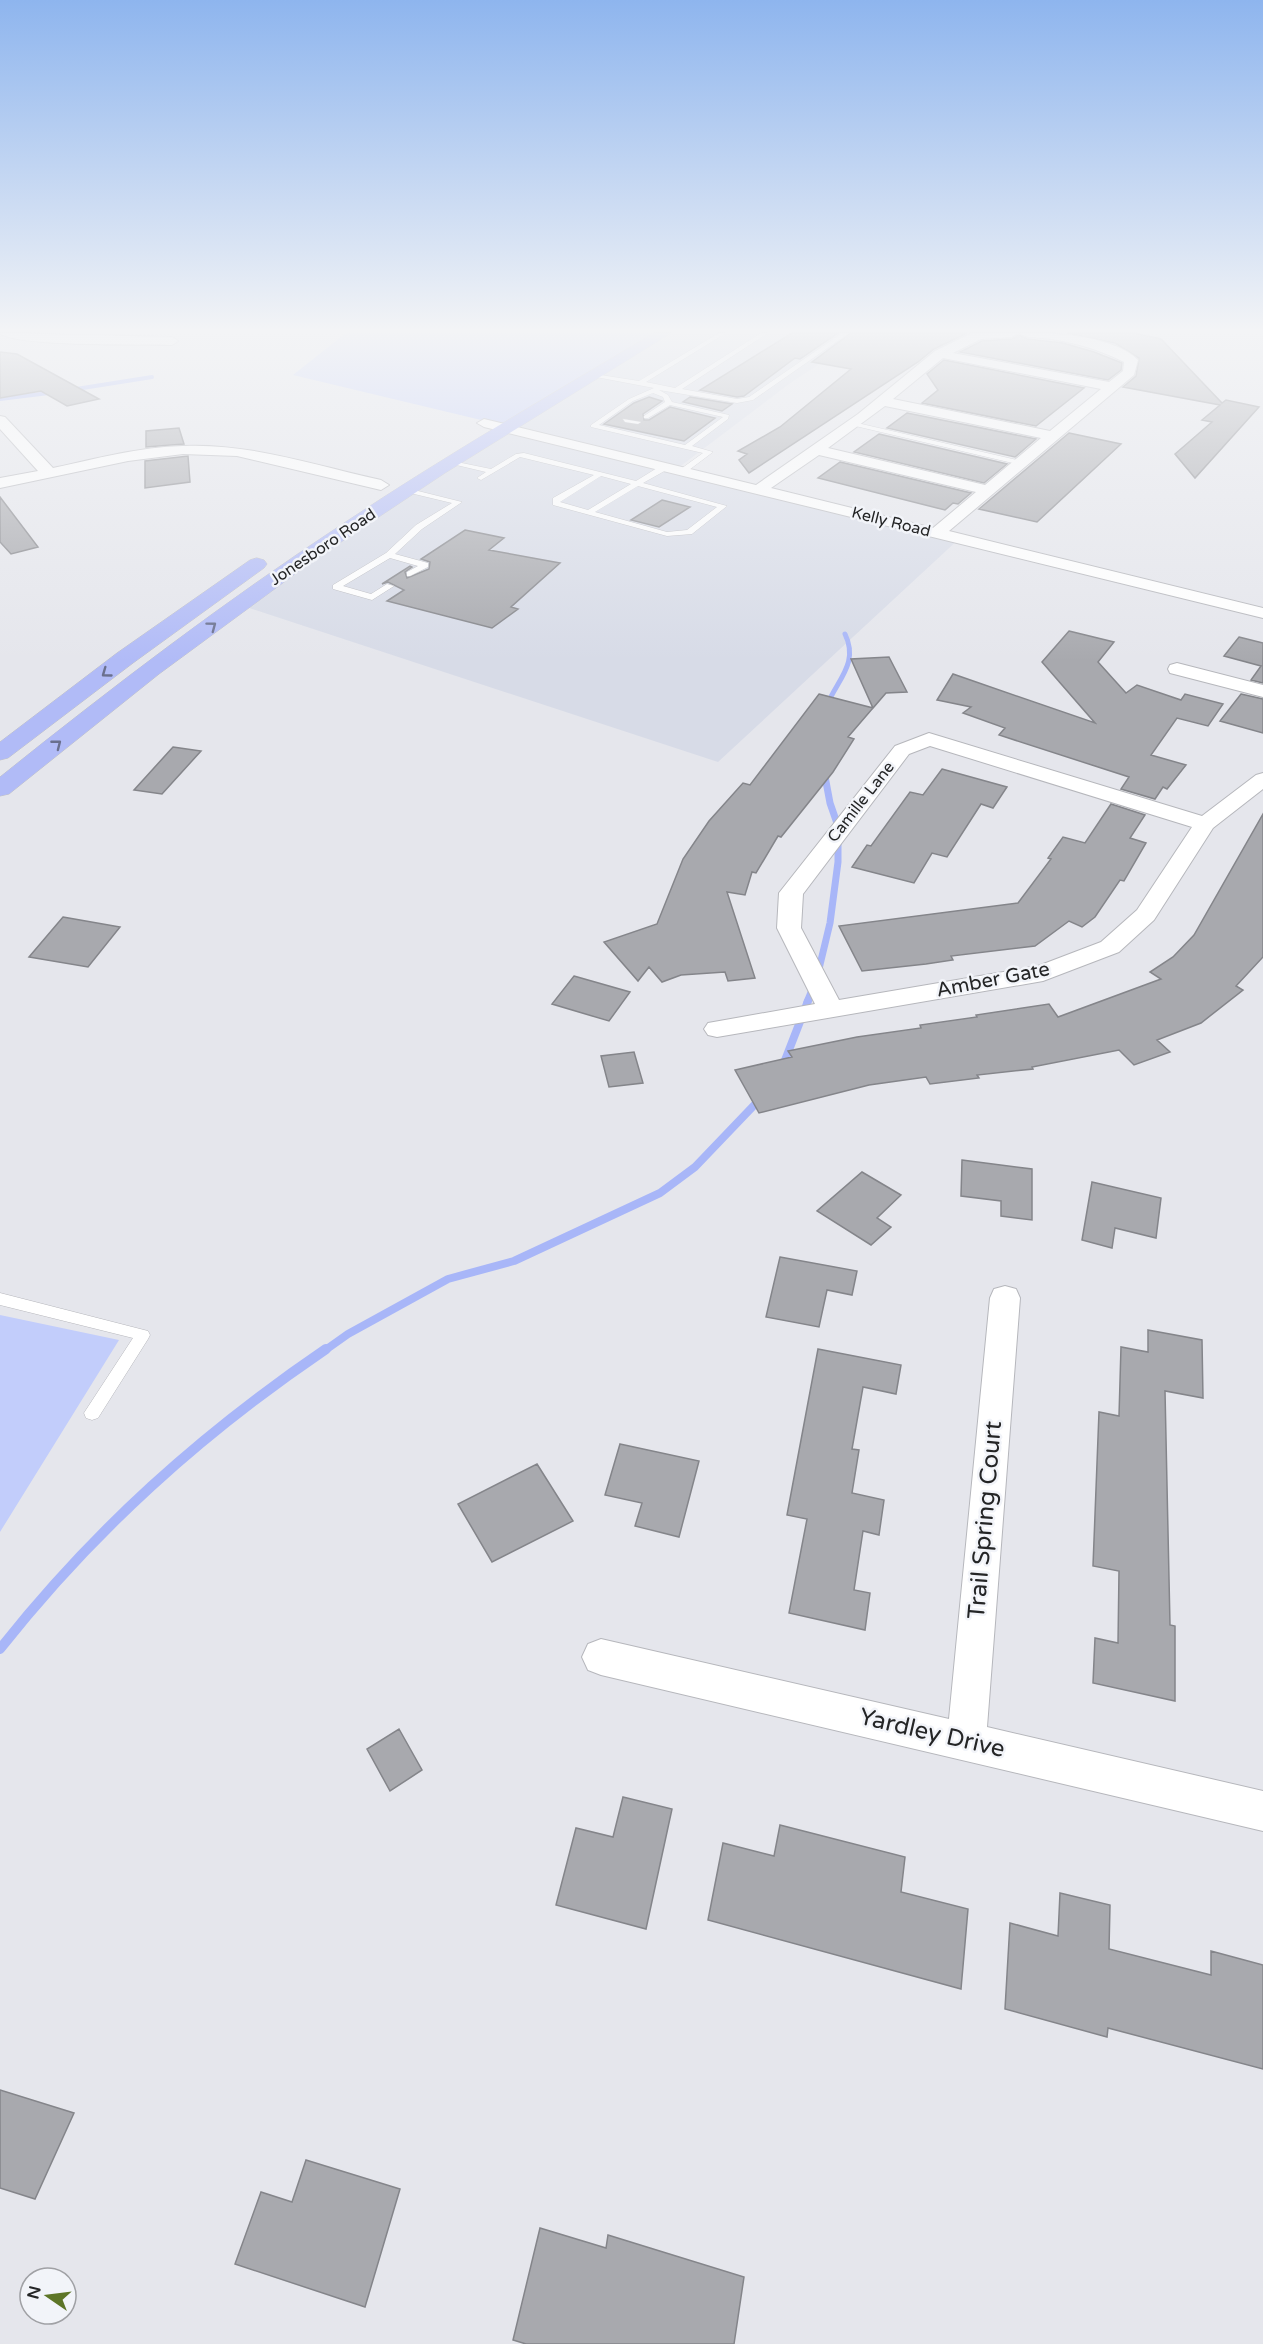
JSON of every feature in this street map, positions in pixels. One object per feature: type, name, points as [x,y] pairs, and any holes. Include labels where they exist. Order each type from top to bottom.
[{"type":"main road","points":[[419,462],[452,442]]},
{"type":"main road","name":"Jonesboro Road","points":[[4,783],[308,556],[486,442]]},
{"type":"main road","name":"Jonesboro Road","points":[[345,508],[400,473]]},
{"type":"main road","name":"Jonesboro Road","points":[[0,753],[144,645],[273,554]]},
{"type":"street","points":[[21,442],[49,473]]},
{"type":"street","name":"Kelly Road","points":[[563,442],[1263,613]]},
{"type":"street","points":[[759,490],[828,442]]},
{"type":"street","points":[[937,533],[1045,442]]},
{"type":"street","points":[[817,450],[988,490]]},
{"type":"street","points":[[0,483],[161,452],[216,451],[237,452],[381,485]]},
{"type":"street","points":[[1177,669],[1263,690]]},
{"type":"street","name":"Camille Lane","points":[[830,1008],[789,928],[791,893],[902,750],[929,739],[1205,824]]},
{"type":"street","name":"Amber Gate","points":[[717,1029],[1043,973],[1110,947],[1146,915],[1205,824],[1263,779]]},
{"type":"street","name":"Trail Spring Court","points":[[966,1741],[1005,1298]]},
{"type":"street","name":"Yardley Drive","points":[[601,1658],[1263,1811]]},
{"type":"lane","points":[[669,442],[709,452],[682,471]]},
{"type":"lane","points":[[688,446],[693,442]]},
{"type":"lane","points":[[932,442],[1021,463]]},
{"type":"lane","points":[[481,478],[518,455],[524,455],[600,474],[723,506],[689,532],[667,534],[556,503],[556,500],[600,474]]},
{"type":"lane","points":[[452,463],[493,471]]},
{"type":"lane","points":[[589,512],[665,467]]},
{"type":"lane","points":[[390,586],[372,597],[336,587],[389,555],[419,527],[458,502],[409,490]]},
{"type":"lane","points":[[389,555],[425,565],[410,574]]},
{"type":"lane","points":[[0,1299],[143,1335],[92,1413]]},
{"type":"shaded area","points":[[475,442],[712,442],[678,468],[961,537],[718,762],[231,602]]},
{"type":"shaded area","points":[[0,1315],[119,1340],[0,1532]]},
{"type":"building","points":[[146,442],[184,444],[146,447]]},
{"type":"building","points":[[753,442],[796,442],[749,473],[739,460],[747,454],[738,451]]},
{"type":"building","points":[[867,442],[915,442],[1007,464],[984,483],[854,452]]},
{"type":"building","points":[[950,442],[1032,442],[1015,457]]},
{"type":"building","points":[[1058,442],[1121,444],[1037,522],[979,509]]},
{"type":"building","points":[[1188,442],[1227,442],[1195,478],[1175,454]]},
{"type":"building","points":[[188,456],[190,482],[145,488],[145,461]]},
{"type":"building","points":[[840,462],[971,493],[958,504],[953,503],[945,510],[818,478]]},
{"type":"building","points":[[0,497],[38,547],[11,554],[0,542]]},
{"type":"building","points":[[662,500],[690,507],[659,527],[631,520]]},
{"type":"building","points":[[465,530],[504,538],[489,550],[560,563],[511,607],[518,609],[492,628],[387,601],[404,590],[388,582],[382,584],[410,566],[412,567],[405,572],[407,578],[429,569],[430,562],[421,559]]},
{"type":"building","points":[[1069,631],[1114,642],[1098,662],[1126,693],[1137,685],[1181,700],[1185,694],[1223,704],[1208,726],[1177,718],[1151,755],[1186,765],[1167,789],[1163,787],[1155,799],[1121,789],[1129,777],[999,735],[1005,728],[963,713],[971,707],[937,700],[953,674],[1095,723],[1042,662]]},
{"type":"building","points":[[1239,637],[1263,643],[1263,683],[1251,680],[1261,666],[1224,656]]},
{"type":"building","points":[[889,657],[907,692],[886,693],[873,708],[851,659]]},
{"type":"building","points":[[819,694],[873,708],[848,737],[854,739],[833,772],[781,837],[778,836],[756,873],[752,872],[745,895],[727,892],[755,978],[728,981],[725,972],[681,975],[662,982],[649,967],[638,981],[604,942],[657,924],[683,859],[709,821],[743,783],[750,785]]},
{"type":"building","points":[[1241,694],[1263,699],[1263,733],[1220,721]]},
{"type":"building","points":[[173,747],[201,751],[162,794],[134,790]]},
{"type":"building","points":[[942,769],[1007,787],[993,808],[981,804],[947,857],[932,853],[914,883],[852,867],[867,845],[871,846],[910,792],[923,795]]},
{"type":"building","points":[[1111,804],[1145,815],[1130,838],[1146,843],[1124,881],[1120,880],[1095,917],[1082,927],[1069,921],[1035,946],[951,956],[953,960],[926,964],[862,971],[839,926],[1018,903],[1051,859],[1048,858],[1063,837],[1085,843]]},
{"type":"building","points":[[1263,814],[1263,957],[1236,986],[1243,990],[1201,1023],[1157,1040],[1170,1052],[1134,1065],[1119,1050],[1032,1067],[1033,1069],[977,1075],[979,1078],[930,1084],[926,1077],[869,1085],[759,1113],[735,1070],[792,1057],[788,1051],[857,1037],[921,1028],[920,1025],[977,1017],[976,1015],[1049,1004],[1058,1017],[1161,979],[1150,972],[1173,957],[1194,935]]},
{"type":"building","points":[[63,917],[120,927],[88,967],[29,957]]},
{"type":"building","points":[[574,976],[630,992],[609,1021],[552,1004]]},
{"type":"building","points":[[634,1052],[643,1083],[609,1087],[601,1056]]},
{"type":"building","points":[[962,1160],[1032,1169],[1032,1220],[1001,1216],[1001,1201],[961,1196]]},
{"type":"building","points":[[862,1172],[901,1195],[877,1218],[891,1227],[871,1245],[817,1211]]},
{"type":"building","points":[[1092,1182],[1161,1198],[1156,1238],[1115,1228],[1112,1248],[1082,1240]]},
{"type":"building","points":[[780,1257],[857,1271],[852,1295],[827,1290],[819,1327],[766,1317]]},
{"type":"building","points":[[1148,1330],[1202,1340],[1203,1398],[1165,1391],[1170,1625],[1175,1626],[1175,1701],[1093,1683],[1095,1638],[1118,1643],[1119,1571],[1093,1566],[1099,1412],[1119,1416],[1121,1347],[1148,1352]]},
{"type":"building","points":[[818,1349],[901,1365],[896,1394],[863,1387],[852,1449],[859,1450],[852,1493],[884,1500],[879,1535],[863,1531],[854,1590],[870,1593],[865,1630],[789,1613],[807,1519],[787,1515]]},
{"type":"building","points":[[620,1444],[699,1461],[679,1537],[635,1526],[642,1503],[605,1495]]},
{"type":"building","points":[[537,1464],[573,1521],[492,1562],[458,1504]]},
{"type":"building","points":[[399,1729],[422,1770],[390,1791],[367,1749]]},
{"type":"building","points":[[623,1797],[672,1809],[646,1929],[556,1905],[576,1828],[613,1837]]},
{"type":"building","points":[[780,1825],[905,1857],[901,1892],[968,1909],[961,1989],[708,1920],[723,1843],[774,1856]]},
{"type":"building","points":[[1060,1893],[1110,1905],[1109,1949],[1211,1975],[1211,1951],[1263,1965],[1263,2069],[1108,2028],[1107,2037],[1005,2009],[1010,1923],[1058,1936]]},
{"type":"building","points":[[0,2090],[74,2113],[35,2199],[0,2188]]},
{"type":"building","points":[[306,2160],[400,2189],[365,2307],[235,2264],[261,2192],[292,2202]]},
{"type":"building","points":[[540,2228],[606,2248],[608,2235],[744,2277],[734,2344],[526,2344],[513,2340]]},
{"type":"waterway","points":[[827,705],[848,662],[849,644],[845,634]]},
{"type":"waterway","points":[[818,973],[830,923],[838,862],[838,826],[830,803],[824,771]]},
{"type":"waterway","points":[[807,1002],[814,985]]},
{"type":"waterway","points":[[782,1068],[808,1001]]},
{"type":"waterway","points":[[324,1351],[348,1334],[448,1279],[514,1261],[660,1193],[695,1167],[761,1098]]},
{"type":"waterway","points":[[0,1649],[73,1564],[151,1486],[236,1415],[326,1349]]}]
